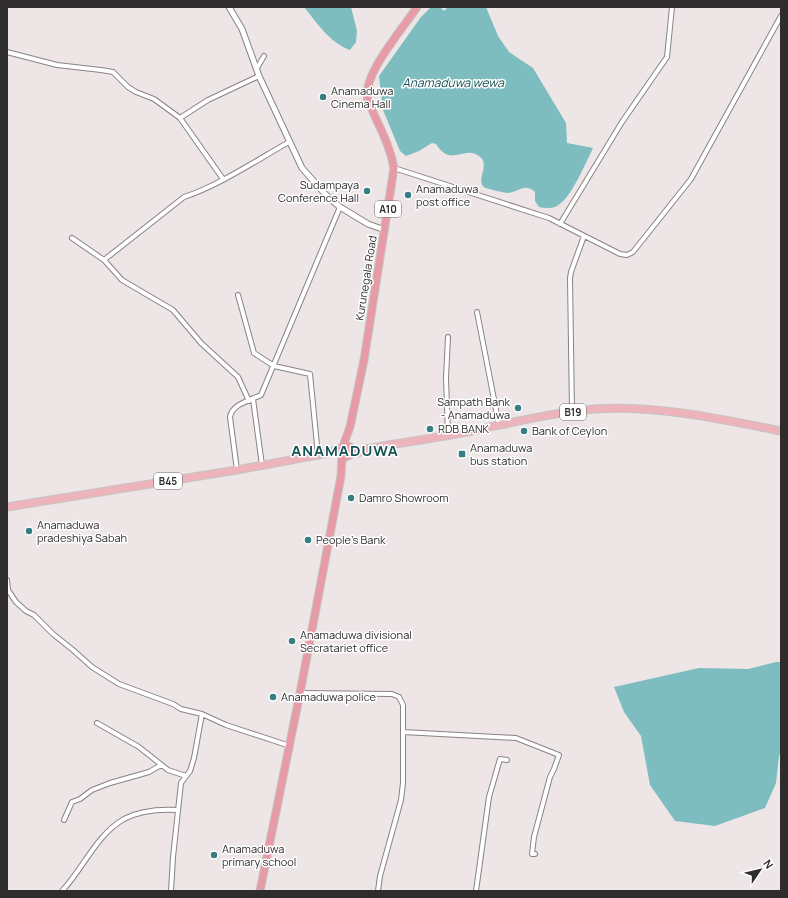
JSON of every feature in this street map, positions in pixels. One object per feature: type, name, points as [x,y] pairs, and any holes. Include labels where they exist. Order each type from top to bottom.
[{"type":"highway","name":"Kurunegala Road","points":[[342,450],[350,428],[364,360],[394,168],[387,141],[367,98],[369,80],[381,57],[417,7]]},
{"type":"highway","name":"Kurunegala Road","points":[[350,428],[351,452]]},
{"type":"highway","points":[[348,445],[351,452],[346,457],[342,450],[348,445]]},
{"type":"highway","name":"A10","points":[[342,450],[342,476]]},
{"type":"highway","name":"A10","points":[[260,891],[290,746],[342,476],[351,452]]},
{"type":"main road","name":"B19","points":[[351,452],[596,409],[632,409],[661,412],[730,421],[781,431]]},
{"type":"main road","name":"B45","points":[[7,507],[237,470],[328,454],[342,450]]},
{"type":"street","points":[[229,7],[242,29],[259,76],[302,168],[326,195],[340,207],[368,224],[385,230]]},
{"type":"street","points":[[560,224],[622,122],[667,57],[672,7]]},
{"type":"street","points":[[394,168],[548,218],[620,254],[627,255],[633,252],[691,179],[781,16]]},
{"type":"street","points":[[7,52],[57,65],[113,72],[128,87],[154,99],[180,118],[223,179]]},
{"type":"street","points":[[257,68],[264,56]]},
{"type":"street","points":[[180,118],[208,100],[259,76]]},
{"type":"street","points":[[104,260],[184,197],[194,194],[223,179],[289,142]]},
{"type":"street","points":[[237,470],[230,417],[231,412],[236,407],[261,395],[340,207]]},
{"type":"street","points":[[572,412],[570,278],[584,236]]},
{"type":"street","points":[[72,238],[104,260],[122,280],[173,310],[201,343],[238,378],[251,400],[262,465]]},
{"type":"street","points":[[238,295],[254,353],[274,366],[310,374],[318,455]]},
{"type":"street","points":[[477,312],[499,425]]},
{"type":"street","points":[[448,337],[446,378],[448,435]]},
{"type":"street","points":[[7,580],[8,590],[16,602],[26,611],[34,615],[53,634],[74,650],[92,667],[119,684],[173,704],[181,709],[202,714],[226,725],[290,746]]},
{"type":"street","points":[[300,693],[392,694],[399,697],[403,705],[403,782],[401,800],[380,876],[378,891]]},
{"type":"street","points":[[171,891],[181,783],[190,771],[194,758],[202,714]]},
{"type":"street","points":[[97,723],[139,747],[168,770],[186,776]]},
{"type":"street","points":[[403,732],[516,738],[559,755],[550,777],[534,837],[532,854],[536,854]]},
{"type":"street","points":[[476,891],[489,797],[500,759],[507,760]]},
{"type":"street","points":[[64,820],[72,802],[80,799],[92,790],[110,783],[149,772],[161,765]]},
{"type":"street","points":[[62,891],[103,836],[122,820],[149,811],[163,809],[178,810]]},
{"type":"water","points":[[304,7],[351,7],[357,31],[356,42],[350,50],[336,43],[330,38]]},
{"type":"water","name":"Anamaduwa wewa","points":[[431,7],[440,7],[444,11],[448,7],[486,7],[498,36],[509,52],[533,68],[566,123],[567,143],[593,148],[573,188],[568,196],[557,206],[551,208],[539,207],[535,201],[535,192],[528,188],[507,193],[486,188],[481,182],[484,164],[479,156],[473,153],[447,154],[436,144],[432,143],[419,151],[406,156],[400,151],[383,110],[379,76],[421,17]]},
{"type":"water","points":[[781,662],[781,750],[776,783],[765,808],[715,826],[675,821],[650,785],[641,736],[624,712],[614,687],[699,668],[748,669]]},
{"type":"place","name":"Anamaduwa Cinema Hall","points":[[323,97]]},
{"type":"place","name":"Sudampaya Conference Hall","points":[[367,191]]},
{"type":"place","name":"Anamaduwa post office","points":[[408,195]]},
{"type":"place","name":"Sampath Bank - Anamaduwa","points":[[518,408]]},
{"type":"place","name":"RDB BANK","points":[[430,429]]},
{"type":"place","name":"Bank of Ceylon","points":[[524,431]]},
{"type":"place","name":"Anamaduwa bus station","points":[[462,454]]},
{"type":"place","name":"Damro Showroom","points":[[351,498]]},
{"type":"place","name":"Anamaduwa pradeshiya Sabah","points":[[29,531]]},
{"type":"place","name":"People's Bank","points":[[308,540]]},
{"type":"place","name":"Anamaduwa divisional Secratariet office","points":[[292,641]]},
{"type":"place","name":"Anamaduwa police","points":[[273,697]]},
{"type":"place","name":"Anamaduwa primary school","points":[[214,855]]},
{"type":"district","name":"ANAMADUWA","points":[[345,451]]}]
